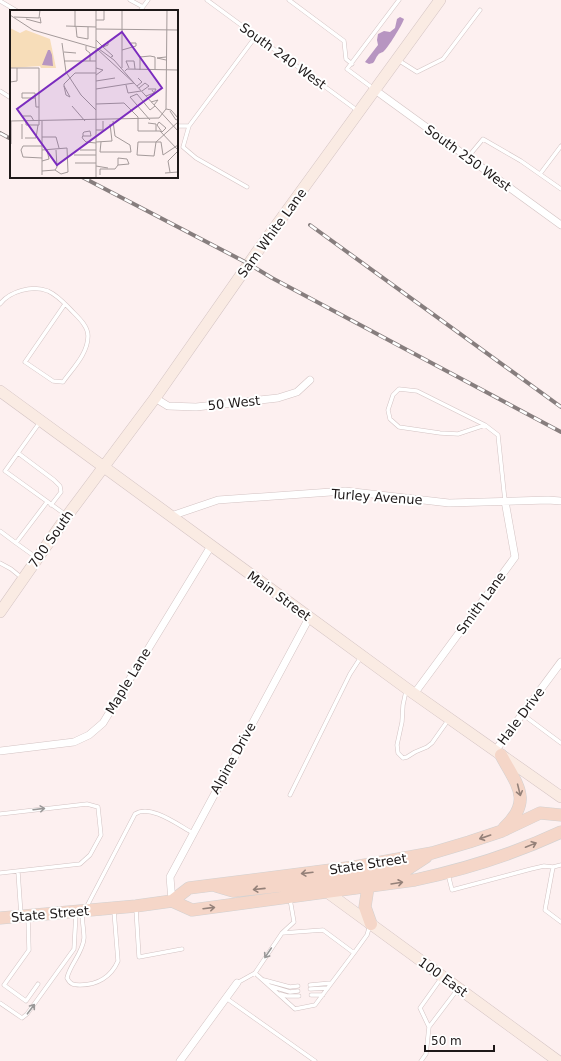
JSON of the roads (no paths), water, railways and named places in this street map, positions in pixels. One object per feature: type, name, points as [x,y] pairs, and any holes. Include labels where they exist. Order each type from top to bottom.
[{"type":"main road","name":"Sam White Lane","points":[[104,466],[155,398],[253,258],[438,1]]},
{"type":"main road","name":"Main Street","points":[[0,391],[410,691],[561,797]]},
{"type":"main road","name":"700 South","points":[[0,612],[104,466]]},
{"type":"main road","points":[[498,753],[517,782],[521,799],[515,815],[502,831]]},
{"type":"main road","name":"State Street","points":[[0,918],[136,906],[172,901],[189,888],[354,867],[432,853],[502,831],[540,813],[561,815]]},
{"type":"main road","name":"State Street","points":[[172,901],[192,910],[290,898],[326,887],[368,887],[415,880],[448,873],[501,857],[536,844],[561,832]]},
{"type":"main road","points":[[214,885],[233,892],[326,887],[406,870],[432,853]]},
{"type":"main road","name":"100 East","points":[[326,887],[371,924],[558,1061]]},
{"type":"main road","points":[[368,887],[365,906],[371,924]]},
{"type":"street","name":"South 250 West","points":[[375,90],[561,225]]},
{"type":"street","name":"50 West","points":[[155,398],[168,406],[196,407],[278,398],[297,392],[310,380]]},
{"type":"street","name":"Turley Avenue","points":[[171,516],[218,500],[344,492],[448,503],[548,500],[561,501]]},
{"type":"street","name":"Smith Lane","points":[[410,691],[515,557],[505,501]]},
{"type":"street","name":"Maple Lane","points":[[0,751],[74,742],[89,735],[103,723],[211,546]]},
{"type":"street","name":"Alpine Drive","points":[[172,901],[170,877],[310,618]]},
{"type":"street","name":"Hale Drive","points":[[498,753],[522,714],[561,662]]},
{"type":"street","points":[[180,1061],[237,983]]},
{"type":"lane","points":[[130,0],[143,7]]},
{"type":"lane","points":[[141,10],[148,0]]},
{"type":"lane","name":"South 240 West","points":[[207,0],[359,112]]},
{"type":"lane","points":[[289,0],[344,42],[346,59],[352,64]]},
{"type":"lane","points":[[375,90],[347,70],[399,0]]},
{"type":"lane","points":[[0,1],[15,10]]},
{"type":"lane","points":[[397,60],[417,72],[443,59],[480,10]]},
{"type":"lane","points":[[247,187],[196,158],[183,147],[189,126],[256,36]]},
{"type":"lane","points":[[0,91],[10,97]]},
{"type":"lane","points":[[178,126],[189,126]]},
{"type":"lane","points":[[468,157],[483,139],[521,161],[561,189]]},
{"type":"lane","points":[[540,174],[561,146]]},
{"type":"lane","points":[[0,304],[13,294],[32,289],[47,291],[61,299],[83,322],[88,336],[85,351],[63,382],[53,381],[25,362],[65,304]]},
{"type":"lane","points":[[485,425],[458,434],[440,433],[399,426],[390,419],[388,410],[393,394],[399,389],[417,391],[485,425],[498,435],[505,501]]},
{"type":"lane","points":[[41,421],[5,471],[67,516]]},
{"type":"lane","points":[[18,453],[60,486],[61,492],[51,505]]},
{"type":"lane","points":[[16,543],[47,502]]},
{"type":"lane","points":[[0,531],[38,558]]},
{"type":"lane","points":[[0,563],[11,568],[23,578]]},
{"type":"lane","points":[[290,795],[350,674],[362,656]]},
{"type":"lane","points":[[410,691],[402,705],[402,722],[397,745],[398,753],[403,758],[427,747],[432,743],[449,719]]},
{"type":"lane","points":[[522,714],[561,743]]},
{"type":"lane","points":[[0,814],[87,804],[98,807],[101,835],[90,855],[80,864],[0,873]]},
{"type":"lane","points":[[0,1003],[22,1018],[27,1014],[74,949],[81,911],[135,814],[146,810],[157,813],[193,833]]},
{"type":"lane","points":[[448,873],[452,890],[544,866],[553,867],[561,865]]},
{"type":"lane","points":[[553,867],[545,910],[561,922]]},
{"type":"lane","points":[[0,988],[4,985],[29,950],[18,872]]},
{"type":"lane","points":[[237,983],[255,973],[282,933],[294,922],[290,898]]},
{"type":"lane","points":[[136,906],[139,957],[182,949]]},
{"type":"lane","points":[[81,911],[84,939],[75,961],[69,970],[67,978],[70,983],[75,985],[95,984],[102,980],[116,966],[118,961],[114,908]]},
{"type":"lane","points":[[255,973],[295,1009],[315,1005],[354,953],[367,934],[371,924]]},
{"type":"lane","points":[[282,933],[323,930],[354,953]]},
{"type":"lane","points":[[429,1027],[420,1008],[442,976]]},
{"type":"lane","points":[[262,979],[298,989],[290,992],[269,986]]},
{"type":"lane","points":[[328,988],[310,987],[331,983]]},
{"type":"lane","points":[[4,985],[26,1001],[38,984]]},
{"type":"lane","points":[[421,1061],[426,1054],[429,1027],[459,988]]},
{"type":"lane","points":[[278,994],[299,996]]},
{"type":"lane","points":[[311,995],[323,995]]},
{"type":"lane","points":[[226,998],[315,1061]]},
{"type":"railway","points":[[0,133],[10,138]]},
{"type":"railway","points":[[84,178],[249,264],[272,278],[561,432]]},
{"type":"railway","points":[[310,225],[561,407]]}]
